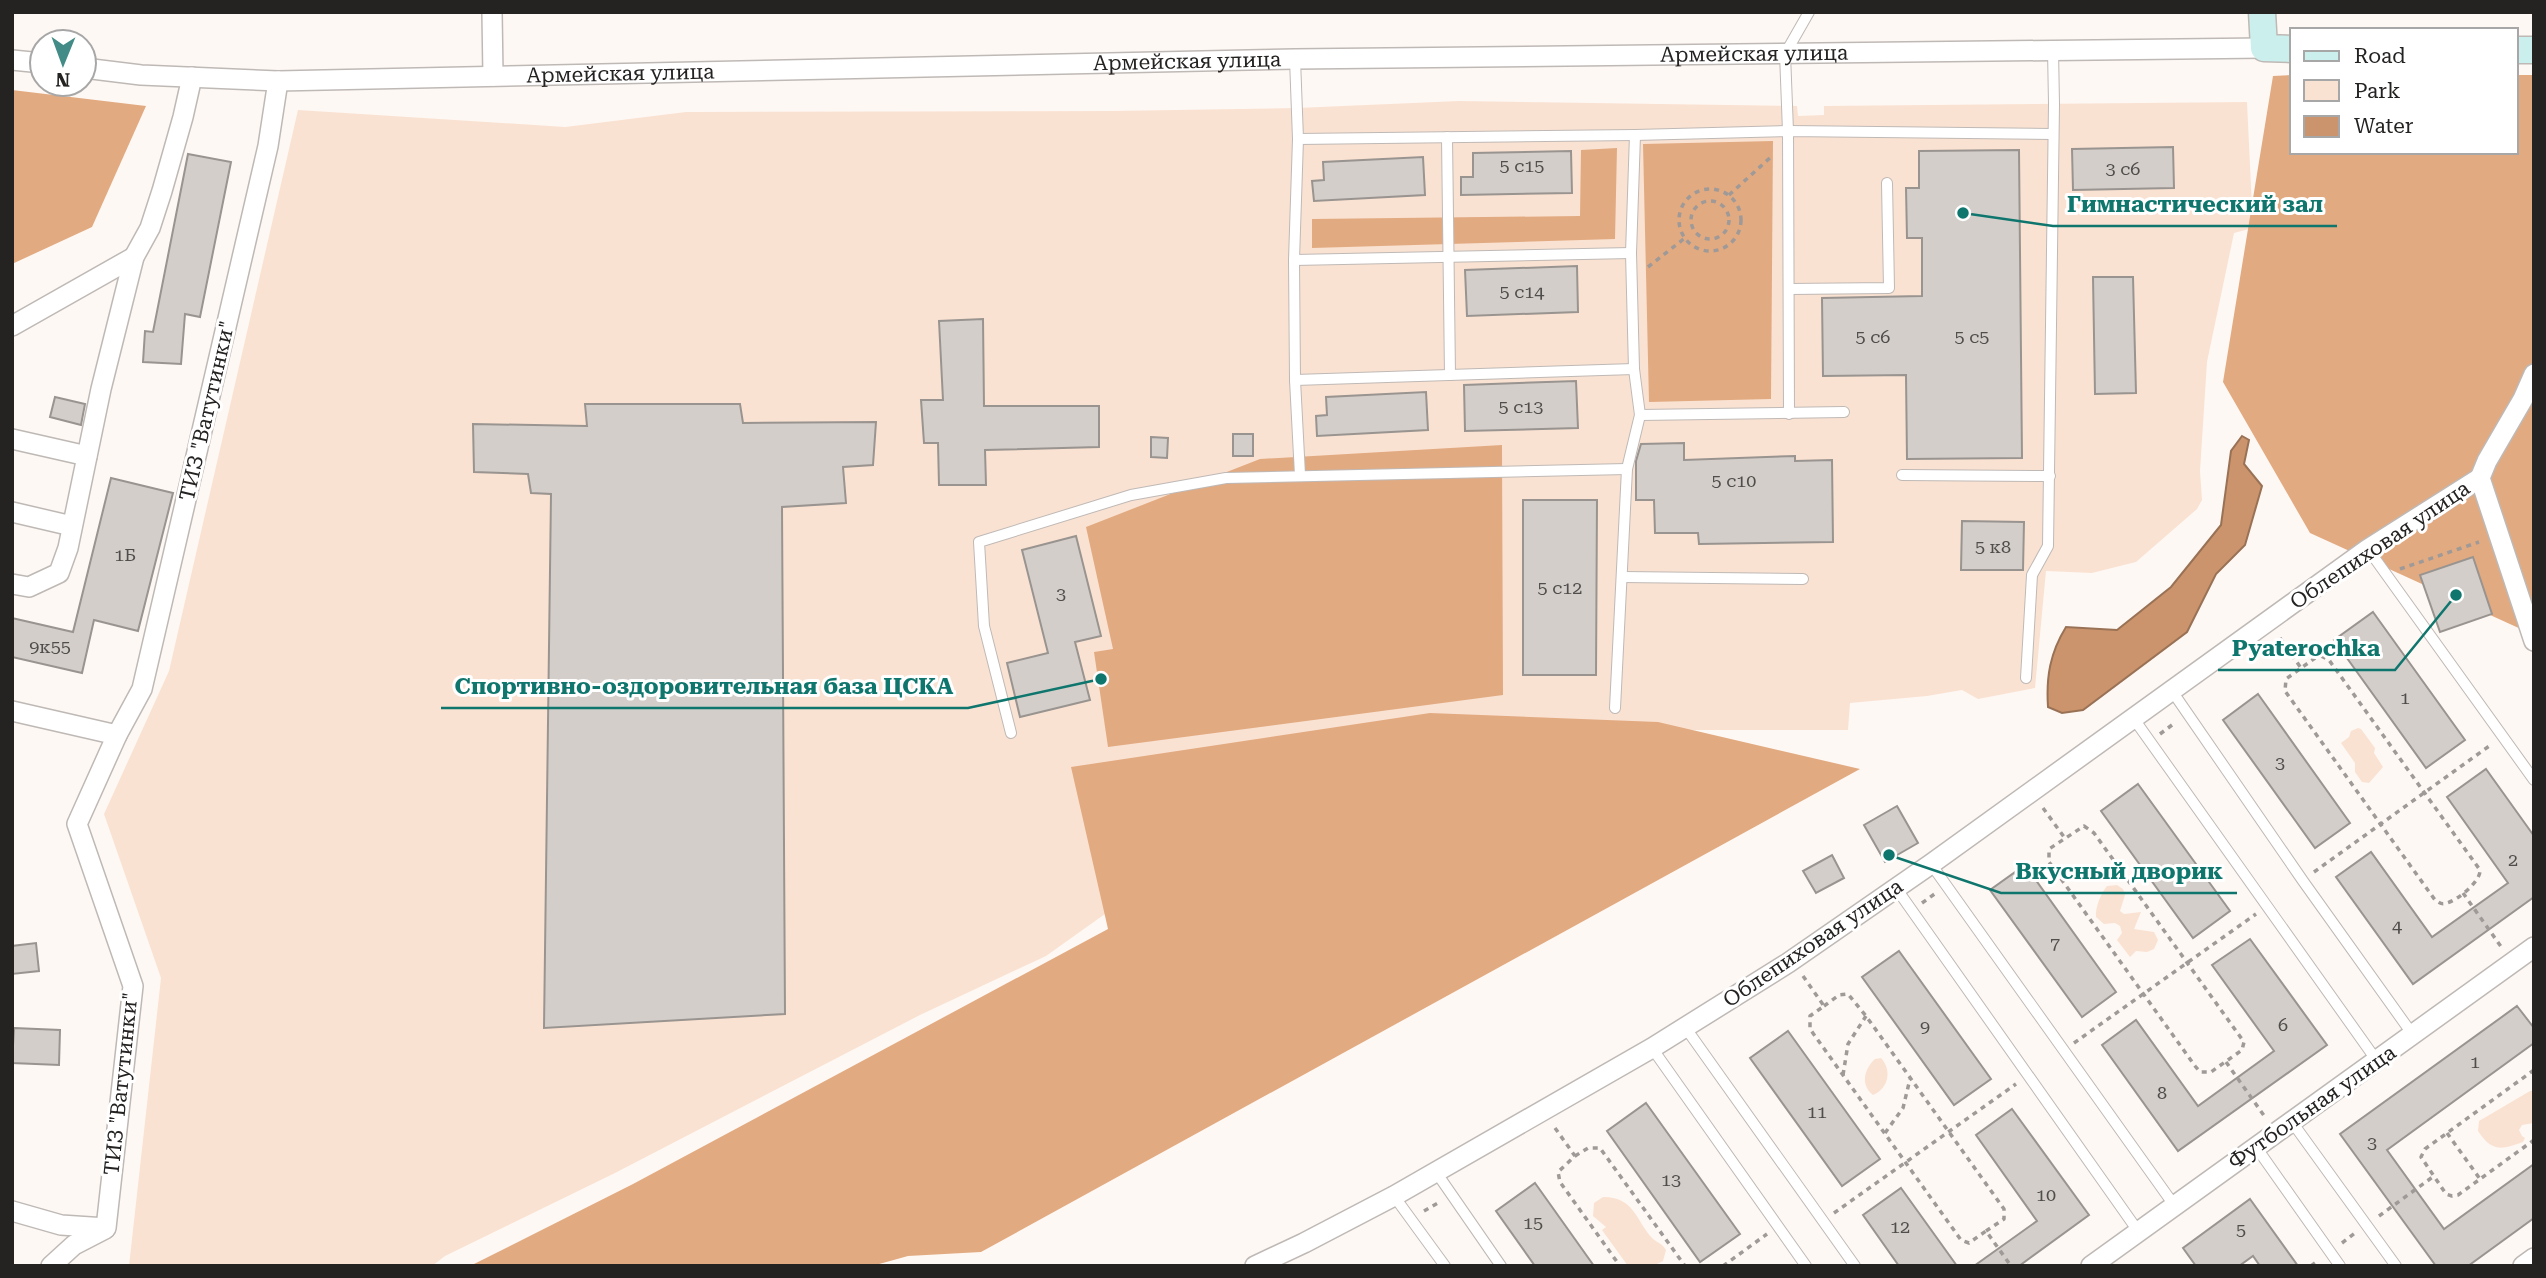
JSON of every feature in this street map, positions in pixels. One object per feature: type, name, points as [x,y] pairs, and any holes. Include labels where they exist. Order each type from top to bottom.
[{"type":"street","points":[[492,12],[493,76]]},
{"type":"street","points":[[2262,12],[2264,48]]},
{"type":"street","name":"Армейская улица","points":[[98,70],[141,75],[278,81],[1295,59],[2290,49]]},
{"type":"street","points":[[12,584],[29,587],[59,573],[68,548],[134,257],[150,228],[162,191],[192,76]]},
{"type":"street","name":"ТИЗ \"Ватутинки\"","points":[[106,1228],[133,986],[77,824],[117,735],[142,690],[268,146],[278,81]]},
{"type":"street","points":[[12,326],[134,257]]},
{"type":"street","points":[[2534,374],[2480,478],[2534,641]]},
{"type":"street","points":[[12,439],[87,456]]},
{"type":"street","name":"Облепиховая улица","points":[[1255,1266],[1394,1196],[1652,1048],[1792,960],[2032,792],[2368,549],[2480,478]]},
{"type":"street","points":[[12,512],[72,526]]},
{"type":"street","points":[[12,711],[117,735]]},
{"type":"street","name":"Футбольная улица","points":[[2091,1266],[2534,947]]},
{"type":"street","points":[[12,1211],[61,1225],[106,1228]]},
{"type":"street","points":[[51,1266],[74,1245],[106,1228]]},
{"type":"street","points":[[2523,1266],[2534,1258]]},
{"type":"lane","points":[[1789,414],[1785,54],[1809,12]]},
{"type":"lane","points":[[2026,678],[2032,575],[2048,546],[2053,50]]},
{"type":"lane","points":[[1295,59],[1298,139],[1294,260],[1295,380],[1300,475]]},
{"type":"lane","points":[[1298,139],[2053,134]]},
{"type":"lane","points":[[1615,708],[1627,469],[1640,415],[1633,369],[1631,253],[1635,135]]},
{"type":"lane","points":[[1447,138],[1450,375]]},
{"type":"lane","points":[[1789,289],[1889,288],[1887,183]]},
{"type":"lane","points":[[1294,260],[1631,253]]},
{"type":"lane","points":[[1295,380],[1633,369]]},
{"type":"lane","points":[[1640,415],[1844,412]]},
{"type":"lane","points":[[1011,733],[984,626],[979,542],[1131,495],[1226,478],[1627,469]]},
{"type":"lane","points":[[1902,475],[2050,476]]},
{"type":"lane","points":[[2368,549],[2534,780]]},
{"type":"lane","points":[[1622,577],[1803,579]]},
{"type":"lane","points":[[2172,691],[2413,1035]]},
{"type":"lane","points":[[2134,719],[2378,1061]]},
{"type":"lane","points":[[1931,864],[2174,1205]]},
{"type":"lane","points":[[1896,888],[2138,1231]]},
{"type":"lane","points":[[1685,1026],[1855,1266]]},
{"type":"lane","points":[[1652,1048],[1806,1266]]},
{"type":"lane","points":[[2285,1128],[2396,1266]]},
{"type":"lane","points":[[2256,1147],[2340,1266]]},
{"type":"lane","points":[[1436,1172],[1501,1266]]},
{"type":"lane","points":[[1394,1196],[1445,1266]]},
{"type":"path","points":[[1730,195],[1788,136]]},
{"type":"path","points":[[1701,190],[1721,190],[1730,195],[1741,210],[1740,230],[1728,246],[1710,251],[1700,250],[1685,238],[1679,219],[1685,201],[1701,190]]},
{"type":"path","points":[[1711,201],[1726,209],[1729,220],[1721,235],[1710,238],[1699,234],[1692,225],[1692,219],[1700,204],[1711,201]]},
{"type":"path","points":[[1632,279],[1685,238]]},
{"type":"path","points":[[2386,574],[2498,536]]},
{"type":"path","points":[[2268,622],[2301,668]]},
{"type":"path","points":[[2321,656],[2329,660],[2425,793],[2480,870],[2480,878],[2449,903],[2435,900],[2285,691],[2286,679],[2315,658],[2321,656]]},
{"type":"path","points":[[2150,741],[2188,714]]},
{"type":"path","points":[[2313,873],[2503,737]]},
{"type":"path","points":[[2032,792],[2064,837]]},
{"type":"path","points":[[2084,826],[2090,828],[2187,963],[2244,1042],[2242,1050],[2211,1072],[2200,1072],[2143,994],[2049,862],[2049,849],[2084,826]]},
{"type":"path","points":[[1912,911],[1946,886]]},
{"type":"path","points":[[2463,892],[2513,962]]},
{"type":"path","points":[[2064,1050],[2267,906]]},
{"type":"path","points":[[1792,960],[1825,1006]]},
{"type":"path","points":[[1849,994],[2004,1209],[2004,1219],[1969,1243],[1961,1240],[1808,1025],[1810,1016],[1825,1006],[1839,995],[1849,994]]},
{"type":"path","points":[[1843,1076],[1848,1044],[1866,1016]]},
{"type":"path","points":[[2226,1062],[2285,1128]]},
{"type":"path","points":[[2534,1070],[2422,1152],[2422,1161],[2449,1195],[2458,1195],[2534,1140]]},
{"type":"path","points":[[1823,1221],[2028,1076]]},
{"type":"path","points":[[1885,1133],[1903,1108],[1910,1077]]},
{"type":"path","points":[[1543,1111],[1576,1156]]},
{"type":"path","points":[[2447,1133],[2480,1179]]},
{"type":"path","points":[[1620,1266],[1558,1178],[1561,1167],[1594,1146],[1600,1148],[1685,1266]]},
{"type":"path","points":[[1411,1219],[1452,1195]]},
{"type":"path","points":[[1723,1266],[1778,1226]]},
{"type":"path","points":[[1986,1231],[2011,1266]]},
{"type":"green space","points":[[1459,101],[1797,106],[1798,116],[1824,115],[1824,106],[2247,102],[2253,228],[2234,233],[2207,362],[2200,471],[2202,500],[2197,509],[2136,562],[2092,573],[2046,571],[2035,688],[1978,699],[1962,690],[1850,703],[1848,730],[1531,730],[1112,909],[1046,956],[920,1015],[615,1173],[445,1256],[432,1266],[129,1266],[161,978],[104,814],[169,671],[298,110],[565,127],[686,112],[1111,111],[1297,108]]},
{"type":"green space","points":[[2358,728],[2375,748],[2374,753],[2383,767],[2369,783],[2362,782],[2355,772],[2355,763],[2341,743],[2349,737],[2351,731]]},
{"type":"green space","points":[[2117,885],[2123,889],[2125,895],[2120,911],[2124,914],[2141,912],[2134,929],[2154,932],[2158,940],[2154,949],[2147,952],[2136,951],[2130,957],[2117,940],[2122,933],[2120,926],[2115,923],[2104,924],[2096,917],[2097,905],[2105,889],[2107,886]]},
{"type":"green space","points":[[1881,1058],[1888,1073],[1883,1088],[1873,1095],[1866,1087],[1865,1077],[1868,1067],[1875,1059]]},
{"type":"green space","points":[[2534,1091],[2534,1123],[2522,1125],[2519,1130],[2525,1138],[2523,1142],[2503,1148],[2488,1143],[2478,1131],[2479,1121]]},
{"type":"green space","points":[[1603,1197],[1614,1198],[1628,1205],[1647,1232],[1666,1250],[1663,1261],[1655,1265],[1628,1266],[1602,1230],[1606,1227],[1593,1216],[1594,1203]]},
{"type":"shaded area","points":[[2290,75],[2290,154],[2518,154],[2518,75],[2534,75],[2534,635],[2310,533],[2223,382],[2273,76]]},
{"type":"shaded area","points":[[12,90],[28,92],[28,98],[79,98],[146,106],[92,227],[12,264]]},
{"type":"shaded area","points":[[1773,141],[1771,399],[1649,402],[1643,144]]},
{"type":"shaded area","points":[[1617,148],[1615,239],[1312,248],[1312,219],[1580,216],[1581,150]]},
{"type":"shaded area","points":[[1502,445],[1503,695],[1108,747],[1094,652],[1113,649],[1086,527],[1260,459]]},
{"type":"shaded area","points":[[1430,713],[1658,722],[1860,769],[981,1252],[908,1256],[872,1266],[470,1266],[633,1184],[1108,929],[1071,767]]},
{"type":"water","points":[[2242,436],[2249,440],[2244,464],[2262,486],[2245,545],[2216,574],[2187,632],[2083,710],[2062,713],[2048,707],[2050,666],[2066,627],[2117,630],[2171,587],[2221,525],[2231,451]]},
{"type":"building","points":[[2173,147],[2174,188],[2073,190],[2072,149]]},
{"type":"building","points":[[2019,150],[2022,458],[1907,459],[1906,375],[1823,376],[1822,298],[1922,296],[1922,238],[1907,238],[1906,188],[1919,188],[1919,151]]},
{"type":"building","points":[[1571,151],[1572,193],[1461,195],[1461,177],[1473,177],[1473,153]]},
{"type":"building","points":[[188,154],[231,162],[200,317],[185,314],[181,364],[143,362],[145,331],[153,332]]},
{"type":"building","points":[[1423,157],[1425,195],[1314,201],[1312,181],[1324,180],[1323,162]]},
{"type":"building","points":[[1577,266],[1578,312],[1467,316],[1465,270]]},
{"type":"building","points":[[2093,277],[2133,277],[2136,393],[2095,394]]},
{"type":"building","points":[[983,319],[984,406],[1099,406],[1099,447],[985,450],[986,485],[939,485],[938,443],[924,443],[921,400],[943,400],[939,321]]},
{"type":"building","points":[[1576,381],[1578,428],[1465,431],[1464,385]]},
{"type":"building","points":[[1426,392],[1428,430],[1317,436],[1316,416],[1327,415],[1326,397]]},
{"type":"building","points":[[55,397],[85,404],[81,425],[50,417]]},
{"type":"building","points":[[585,404],[740,404],[743,423],[876,422],[873,465],[843,467],[846,503],[782,507],[785,1014],[544,1028],[551,494],[531,493],[528,474],[474,472],[473,424],[587,426]]},
{"type":"building","points":[[1233,434],[1253,434],[1253,456],[1233,456]]},
{"type":"building","points":[[1151,437],[1168,438],[1167,458],[1151,457]]},
{"type":"building","points":[[1684,443],[1684,460],[1795,456],[1795,461],[1832,460],[1833,542],[1699,544],[1698,533],[1655,533],[1654,500],[1636,500],[1636,461],[1641,444]]},
{"type":"building","points":[[111,478],[173,493],[138,631],[94,620],[82,673],[12,657],[12,618],[73,632]]},
{"type":"building","points":[[1523,500],[1597,500],[1596,675],[1523,675]]},
{"type":"building","points":[[1962,521],[2024,522],[2023,570],[1961,570]]},
{"type":"building","points":[[1076,536],[1101,636],[1075,642],[1090,700],[1020,717],[1007,663],[1048,653],[1022,550]]},
{"type":"building","points":[[2473,557],[2492,614],[2440,632],[2420,575]]},
{"type":"building","points":[[2373,612],[2465,740],[2426,768],[2334,640]]},
{"type":"building","points":[[2258,694],[2350,823],[2315,848],[2223,720]]},
{"type":"building","points":[[2486,769],[2534,836],[2534,897],[2413,984],[2336,877],[2371,852],[2432,937],[2508,883],[2447,797]]},
{"type":"building","points":[[2138,784],[2230,911],[2193,938],[2101,811]]},
{"type":"building","points":[[1897,806],[1918,843],[1885,862],[1864,825]]},
{"type":"building","points":[[1832,855],[1844,878],[1816,893],[1803,871]]},
{"type":"building","points":[[2025,865],[2116,992],[2082,1017],[1990,890]]},
{"type":"building","points":[[2250,939],[2327,1045],[2178,1151],[2102,1045],[2136,1020],[2198,1106],[2274,1051],[2212,965]]},
{"type":"building","points":[[36,943],[39,971],[12,974],[12,946]]},
{"type":"building","points":[[1899,951],[1991,1079],[1954,1105],[1862,977]]},
{"type":"building","points":[[2517,1006],[2534,1028],[2534,1043],[2387,1150],[2444,1229],[2534,1164],[2534,1218],[2468,1266],[2436,1266],[2340,1134]]},
{"type":"building","points":[[14,1028],[60,1030],[59,1065],[12,1063]]},
{"type":"building","points":[[1788,1031],[1880,1159],[1842,1186],[1750,1058]]},
{"type":"building","points":[[1646,1103],[1740,1234],[1700,1262],[1607,1131]]},
{"type":"building","points":[[2012,1109],[2089,1215],[2019,1266],[1974,1266],[2037,1221],[1976,1135]]},
{"type":"building","points":[[1535,1183],[1594,1266],[1535,1266],[1496,1211]]},
{"type":"building","points":[[1901,1188],[1957,1266],[1899,1266],[1863,1215]]},
{"type":"building","points":[[2250,1199],[2298,1266],[2260,1266],[2253,1256],[2239,1266],[2196,1266],[2183,1248]]},
{"type":"place","name":"Гимнастический зал","points":[[1963,213]]},
{"type":"place","name":"Pyaterochka","points":[[2456,595]]},
{"type":"place","name":"Спортивно-оздоровительная база ЦСКА","points":[[1101,679]]},
{"type":"place","name":"Вкусный дворик","points":[[1889,855]]}]
